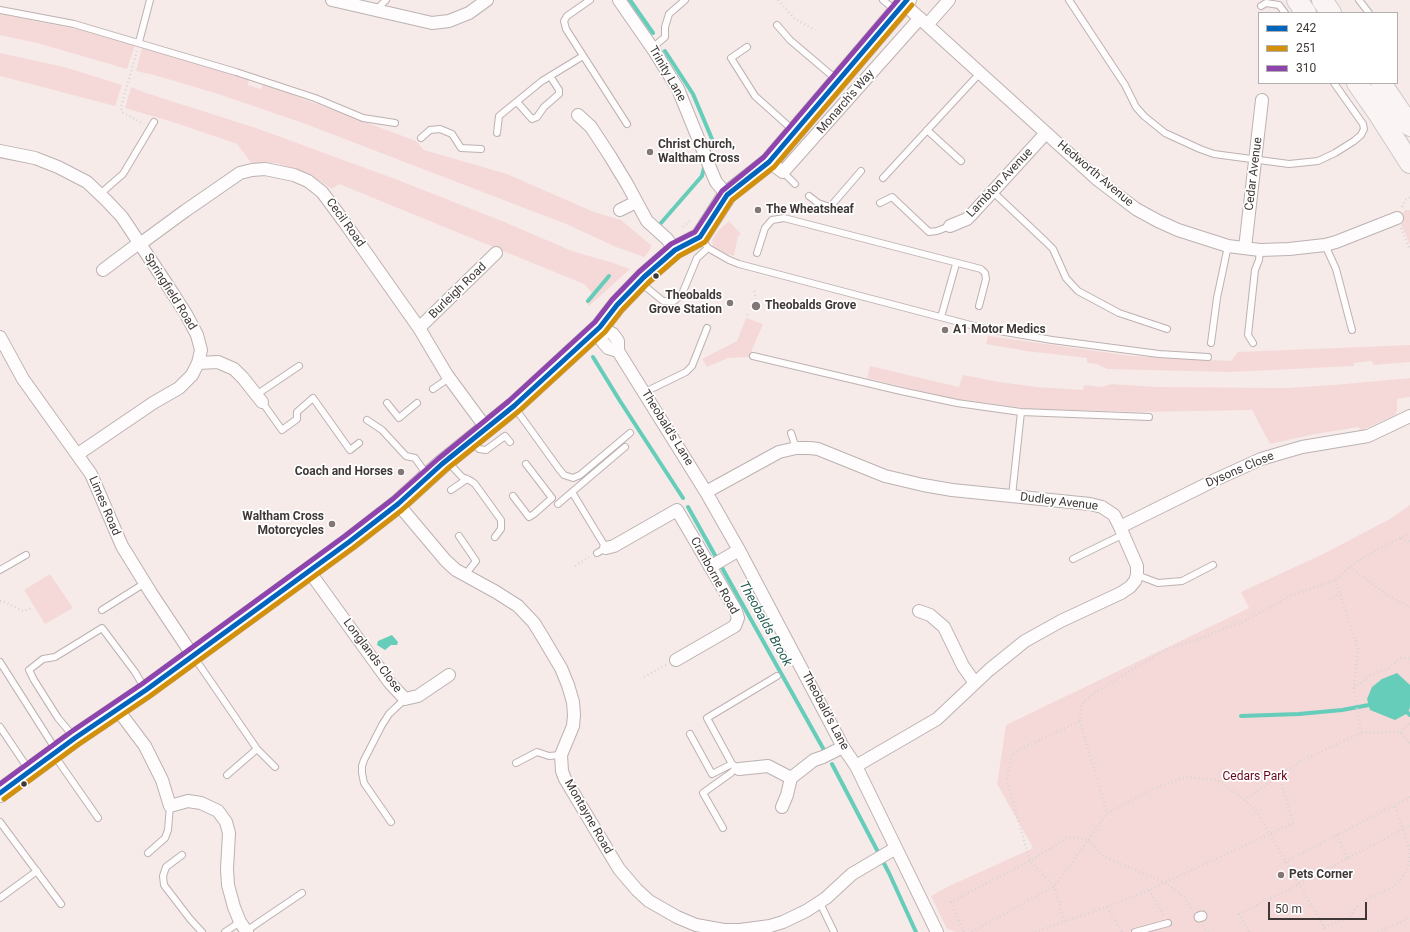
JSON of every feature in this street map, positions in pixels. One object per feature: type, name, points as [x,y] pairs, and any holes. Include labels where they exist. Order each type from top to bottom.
[{"type":"main road","points":[[1297,0],[1305,12]]},
{"type":"main road","points":[[1322,0],[1330,12]]},
{"type":"main road","points":[[0,793],[75,738],[118,710],[194,656],[398,504],[446,460],[514,406],[600,327],[616,304],[675,250],[704,243],[727,195],[746,180],[776,167],[795,132],[903,6]]},
{"type":"main road","points":[[1358,84],[1410,163]]},
{"type":"main road","points":[[1382,84],[1410,126]]},
{"type":"street","points":[[332,0],[380,5],[432,24],[449,21],[462,16],[486,0]]},
{"type":"street","name":"Trinity Lane","points":[[619,0],[678,89],[701,142],[716,182],[727,195]]},
{"type":"street","name":"Monarch's Way","points":[[776,167],[924,22],[949,0]]},
{"type":"street","name":"Hedworth Avenue","points":[[903,6],[924,22],[1098,180],[1136,209],[1178,230],[1228,246],[1260,250],[1289,249],[1325,245],[1336,242],[1397,218]]},
{"type":"street","name":"Cedar Avenue","points":[[1245,248],[1262,100]]},
{"type":"street","points":[[578,115],[591,127],[628,184],[647,221],[667,239],[675,250]]},
{"type":"street","name":"Lambton Avenue","points":[[950,226],[967,219],[1046,133]]},
{"type":"street","name":"Springfield Road","points":[[0,151],[35,158],[58,167],[87,182],[100,194],[122,217],[170,289],[197,335],[201,350],[198,363],[192,375],[179,388],[153,403],[78,454]]},
{"type":"street","name":"Cecil Road","points":[[103,270],[185,211],[240,174],[252,170],[265,169],[294,175],[308,181],[322,192],[419,328],[449,378],[486,428]]},
{"type":"street","points":[[620,210],[636,202]]},
{"type":"street","name":"Burleigh Road","points":[[419,328],[496,253]]},
{"type":"street","name":"Theobald's Lane","points":[[600,327],[613,334],[618,341],[618,351],[706,492],[739,550],[856,766],[937,932]]},
{"type":"street","name":"Limes Road","points":[[0,337],[23,379],[91,474],[97,485],[117,536],[145,583],[194,656]]},
{"type":"street","points":[[198,363],[208,361],[218,362],[234,369],[259,398]]},
{"type":"street","name":"Dysons Close","points":[[1122,530],[1216,479],[1261,459],[1302,447],[1368,436],[1410,416]]},
{"type":"street","name":"Dudley Avenue","points":[[706,492],[780,452],[796,448],[818,449],[885,476],[923,485],[952,490],[1090,504],[1102,507],[1114,515],[1122,530],[1135,561],[1137,575]]},
{"type":"street","name":"Montayne Road","points":[[398,504],[442,556],[456,570],[518,606],[534,623],[558,662],[568,685],[573,702],[574,715],[572,732],[562,755],[562,771],[565,779],[619,869],[637,890],[649,901],[695,928],[740,930],[770,926],[796,917],[820,902],[852,874],[896,848]]},
{"type":"street","name":"Cranborne Road","points":[[601,551],[614,546],[677,510],[713,565],[738,618],[735,626],[676,660]]},
{"type":"street","points":[[713,565],[739,550]]},
{"type":"street","name":"Longlands Close","points":[[309,571],[390,683],[405,699],[418,696],[449,675]]},
{"type":"street","points":[[856,766],[938,719],[975,683],[1025,641],[1061,621],[1121,593],[1130,587],[1135,581],[1137,575]]},
{"type":"street","points":[[919,611],[930,615],[944,627],[963,666],[975,683]]},
{"type":"street","points":[[118,710],[145,746],[162,780],[170,806],[188,802],[202,803],[213,808],[226,822],[229,834],[227,869],[228,885],[234,907],[244,928]]},
{"type":"street","points":[[782,807],[787,795],[791,778],[814,760],[844,746]]},
{"type":"street","points":[[735,767],[768,766],[791,778]]},
{"type":"lane","points":[[139,42],[150,0]]},
{"type":"lane","points":[[590,0],[567,16],[564,21],[566,29],[627,124]]},
{"type":"lane","points":[[652,48],[665,37],[665,27],[669,14],[685,0]]},
{"type":"lane","points":[[883,0],[903,6]]},
{"type":"lane","points":[[1069,0],[1125,85],[1136,107],[1144,116],[1165,133],[1214,154],[1289,164],[1318,161],[1335,153],[1361,135],[1364,129],[1363,124],[1335,84]]},
{"type":"lane","points":[[1360,0],[1368,12]]},
{"type":"lane","points":[[1261,6],[1266,3],[1279,5],[1283,12]]},
{"type":"lane","points":[[0,10],[74,24],[139,42],[315,98],[363,118],[395,122]]},
{"type":"lane","points":[[777,25],[790,40],[838,81]]},
{"type":"lane","points":[[746,47],[731,58],[755,96],[795,132]]},
{"type":"lane","points":[[497,133],[499,116],[542,81],[583,56]]},
{"type":"lane","points":[[883,178],[980,73]]},
{"type":"lane","points":[[517,102],[532,120],[537,117],[544,107],[559,94],[559,90],[550,76]]},
{"type":"lane","points":[[100,194],[123,174],[152,125]]},
{"type":"lane","points":[[421,138],[430,130],[440,129],[452,134],[461,148],[481,149]]},
{"type":"lane","points":[[927,130],[961,161]]},
{"type":"lane","points":[[776,167],[795,184]]},
{"type":"lane","points":[[809,196],[818,203],[830,207],[861,172]]},
{"type":"lane","points":[[992,192],[1053,249],[1066,278],[1078,292],[1119,313],[1167,329]]},
{"type":"lane","points":[[880,203],[892,198],[929,232],[937,231],[950,226]]},
{"type":"lane","points":[[757,253],[765,228],[772,220],[784,218],[956,264],[981,269],[985,273],[986,279],[980,306]]},
{"type":"lane","points":[[639,282],[663,301],[674,301],[682,294],[704,243],[724,258],[739,264],[982,328],[1052,340],[1159,354],[1208,356]]},
{"type":"lane","points":[[1325,245],[1336,269],[1352,330]]},
{"type":"lane","points":[[1211,343],[1217,298],[1228,246]]},
{"type":"lane","points":[[1253,343],[1248,335],[1255,270],[1259,260],[1260,250]]},
{"type":"lane","points":[[941,317],[956,264]]},
{"type":"lane","points":[[645,392],[686,372],[692,366],[707,328]]},
{"type":"lane","points":[[753,356],[908,393],[957,403],[1021,412],[1149,417]]},
{"type":"lane","points":[[299,366],[259,398],[282,430],[297,419],[297,412],[313,398],[350,450],[359,443]]},
{"type":"lane","points":[[433,390],[449,378]]},
{"type":"lane","points":[[387,403],[399,418],[417,403]]},
{"type":"lane","points":[[514,406],[564,476],[573,478],[580,475],[630,433]]},
{"type":"lane","points":[[1012,496],[1021,412]]},
{"type":"lane","points":[[367,420],[382,430],[406,456],[415,458],[428,476]]},
{"type":"lane","points":[[791,433],[796,448]]},
{"type":"lane","points":[[471,441],[479,449],[486,450],[505,436],[510,442]]},
{"type":"lane","points":[[558,504],[625,447]]},
{"type":"lane","points":[[446,460],[462,477],[475,484],[502,520],[501,529],[495,537]]},
{"type":"lane","points":[[513,496],[529,517],[552,498],[526,464]]},
{"type":"lane","points":[[451,490],[467,479]]},
{"type":"lane","points":[[572,492],[601,551]]},
{"type":"lane","points":[[1073,559],[1122,530]]},
{"type":"lane","points":[[459,536],[476,560],[465,575]]},
{"type":"lane","points":[[0,570],[26,555]]},
{"type":"lane","points":[[1137,575],[1158,583],[1182,581],[1213,565]]},
{"type":"lane","points":[[102,610],[145,583]]},
{"type":"lane","points":[[75,738],[58,718],[34,680],[30,670],[43,659],[55,657],[102,628],[135,672],[146,690]]},
{"type":"lane","points":[[194,656],[257,749],[274,767]]},
{"type":"lane","points":[[0,662],[98,818]]},
{"type":"lane","points":[[735,767],[707,718],[777,676]]},
{"type":"lane","points":[[391,822],[364,783],[362,766],[389,714],[405,699]]},
{"type":"lane","points":[[0,727],[30,771]]},
{"type":"lane","points":[[690,734],[712,774],[735,767]]},
{"type":"lane","points":[[227,774],[257,749]]},
{"type":"lane","points":[[516,764],[537,752],[549,756],[562,755]]},
{"type":"lane","points":[[723,828],[703,793],[731,773],[735,767]]},
{"type":"lane","points":[[148,853],[165,838],[168,830],[170,806]]},
{"type":"lane","points":[[0,822],[61,904]]},
{"type":"lane","points":[[182,855],[166,867],[163,876],[164,885],[202,932]]},
{"type":"lane","points":[[0,898],[37,871]]},
{"type":"lane","points":[[226,932],[244,928],[302,893]]},
{"type":"lane","points":[[820,902],[834,932]]},
{"type":"lane","points":[[1136,932],[1168,923]]},
{"type":"path","points":[[778,0],[795,19],[815,30]]},
{"type":"path","points":[[139,42],[121,107],[122,112],[152,125]]},
{"type":"path","points":[[1397,218],[1410,250]]},
{"type":"path","points":[[754,291],[756,299]]},
{"type":"path","points":[[746,315],[750,313]]},
{"type":"path","points":[[1107,813],[1080,721],[1081,706],[1094,693],[1164,650],[1201,638],[1242,622],[1290,596],[1335,580],[1350,567],[1373,552],[1410,533]]},
{"type":"path","points":[[1400,538],[1410,542]]},
{"type":"path","points":[[575,566],[601,551]]},
{"type":"path","points":[[1350,567],[1387,595],[1410,607]]},
{"type":"path","points":[[1335,580],[1358,648],[1354,689],[1361,733]]},
{"type":"path","points":[[1330,600],[1339,593]]},
{"type":"path","points":[[0,601],[5,602],[23,612],[32,608]]},
{"type":"path","points":[[1354,689],[1371,675],[1389,668],[1402,657],[1410,659]]},
{"type":"path","points":[[644,678],[676,660]]},
{"type":"path","points":[[1064,921],[1054,886],[1030,861],[1007,781],[1012,753],[1080,721]]},
{"type":"path","points":[[1244,800],[1301,761],[1361,733],[1400,732],[1410,724]]},
{"type":"path","points":[[1400,732],[1410,744]]},
{"type":"path","points":[[1036,932],[1107,907],[1166,883],[1268,833],[1293,823],[1279,776]]},
{"type":"path","points":[[972,932],[1054,886],[1068,870],[1107,813],[1155,788],[1186,777],[1217,780],[1235,792],[1255,809],[1326,932]]},
{"type":"path","points":[[1285,862],[1410,797]]},
{"type":"path","points":[[1324,927],[1350,916],[1357,907],[1368,898],[1392,887],[1401,880],[1408,868],[1410,850],[1394,806]]},
{"type":"path","points":[[1249,932],[1239,914],[1410,825]]},
{"type":"path","points":[[1337,834],[1347,858]]},
{"type":"path","points":[[964,932],[951,902],[1030,861],[1068,837],[1088,840],[1103,856],[1166,883],[1184,897],[1190,906]]},
{"type":"path","points":[[1149,890],[1168,923]]},
{"type":"path","points":[[1107,907],[1122,932]]},
{"type":"path","points":[[1378,932],[1410,918]]},
{"type":"green space","points":[[0,14],[81,30],[135,45],[127,69],[37,43],[0,35]]},
{"type":"green space","points":[[142,47],[249,79],[248,85],[261,89],[263,84],[416,141],[424,150],[507,174],[594,212],[621,220],[651,245],[650,250],[644,257],[616,247],[566,224],[303,123],[215,93],[136,71]]},
{"type":"green space","points":[[0,53],[64,67],[122,85],[115,106],[0,76]]},
{"type":"green space","points":[[131,87],[256,128],[398,180],[502,221],[572,251],[630,269],[589,306],[585,301],[592,293],[584,284],[339,184],[332,189],[311,175],[276,163],[252,164],[237,144],[176,123],[125,108]]},
{"type":"green space","points":[[1405,210],[1410,210],[1410,245],[1400,222],[1401,216]]},
{"type":"green space","points":[[729,221],[741,234],[738,236],[734,256],[716,250],[713,247],[712,240],[718,231]]},
{"type":"green space","points":[[746,318],[763,324],[749,357],[728,358],[707,367],[702,359],[737,341]]},
{"type":"green space","points":[[988,336],[1132,356],[1231,361],[1238,352],[1410,345],[1410,362],[1374,365],[1371,361],[1354,363],[1354,366],[1230,372],[1107,369],[1097,364],[1087,363],[1087,358],[1026,351],[986,344]]},
{"type":"green space","points":[[870,366],[959,387],[963,375],[1037,387],[1083,390],[1084,385],[1102,387],[1111,384],[1157,387],[1287,388],[1410,378],[1410,397],[1397,399],[1397,410],[1395,415],[1360,431],[1359,427],[1315,434],[1270,444],[1252,410],[1141,412],[1030,409],[949,398],[867,378]]},
{"type":"green space","name":"Cedars Park","points":[[1410,505],[1410,932],[956,932],[947,929],[931,896],[947,887],[1033,848],[997,784],[1006,725],[1249,608],[1241,592],[1323,554],[1390,519]]},
{"type":"green space","points":[[50,574],[73,608],[45,624],[24,590]]},
{"type":"shaded area","points":[[392,635],[398,642],[397,645],[391,645],[385,650],[377,645],[378,641]]},
{"type":"shaded area","points":[[1397,673],[1410,685],[1410,707],[1408,713],[1395,720],[1370,710],[1367,699],[1372,687],[1382,679]]},
{"type":"waterway","name":"Theobalds Brook","points":[[630,0],[653,33]]},
{"type":"waterway","name":"Theobalds Brook","points":[[665,51],[693,94],[712,139],[708,154]]},
{"type":"waterway","name":"Theobalds Brook","points":[[661,223],[702,176],[705,164]]},
{"type":"waterway","name":"Theobalds Brook","points":[[588,301],[609,276]]},
{"type":"waterway","name":"Theobalds Brook","points":[[593,357],[683,498]]},
{"type":"waterway","name":"Theobalds Brook","points":[[688,507],[824,750]]},
{"type":"waterway","points":[[1241,716],[1299,714],[1342,710],[1369,705]]},
{"type":"waterway","name":"Theobalds Brook","points":[[832,764],[889,873],[916,932]]},
{"type":"transit line","name":"310","points":[[0,784],[71,732],[142,684],[345,536],[393,499],[438,459],[509,401],[595,322],[612,300],[639,272],[671,244],[695,232],[722,191],[764,157],[898,0]]},
{"type":"transit line","name":"242","points":[[0,793],[75,738],[146,690],[349,542],[398,504],[442,464],[514,406],[600,327],[617,305],[644,277],[675,250],[700,237],[727,195],[769,162],[907,0]]},
{"type":"transit line","name":"251","points":[[4,799],[79,744],[150,696],[353,548],[402,510],[447,469],[519,411],[605,332],[622,310],[649,282],[679,256],[705,242],[732,200],[774,167],[912,5]]},
{"type":"place","name":"Christ Church, Waltham Cross","points":[[650,152]]},
{"type":"place","name":"The Wheatsheaf","points":[[758,210]]},
{"type":"place","name":"Theobalds Grove Station","points":[[730,303]]},
{"type":"place","name":"Theobalds Grove","points":[[756,306]]},
{"type":"place","name":"A1 Motor Medics","points":[[945,330]]},
{"type":"place","name":"Coach and Horses","points":[[401,472]]},
{"type":"place","name":"Waltham Cross Motorcycles","points":[[332,524]]},
{"type":"place","name":"Pets Corner","points":[[1281,875]]}]
